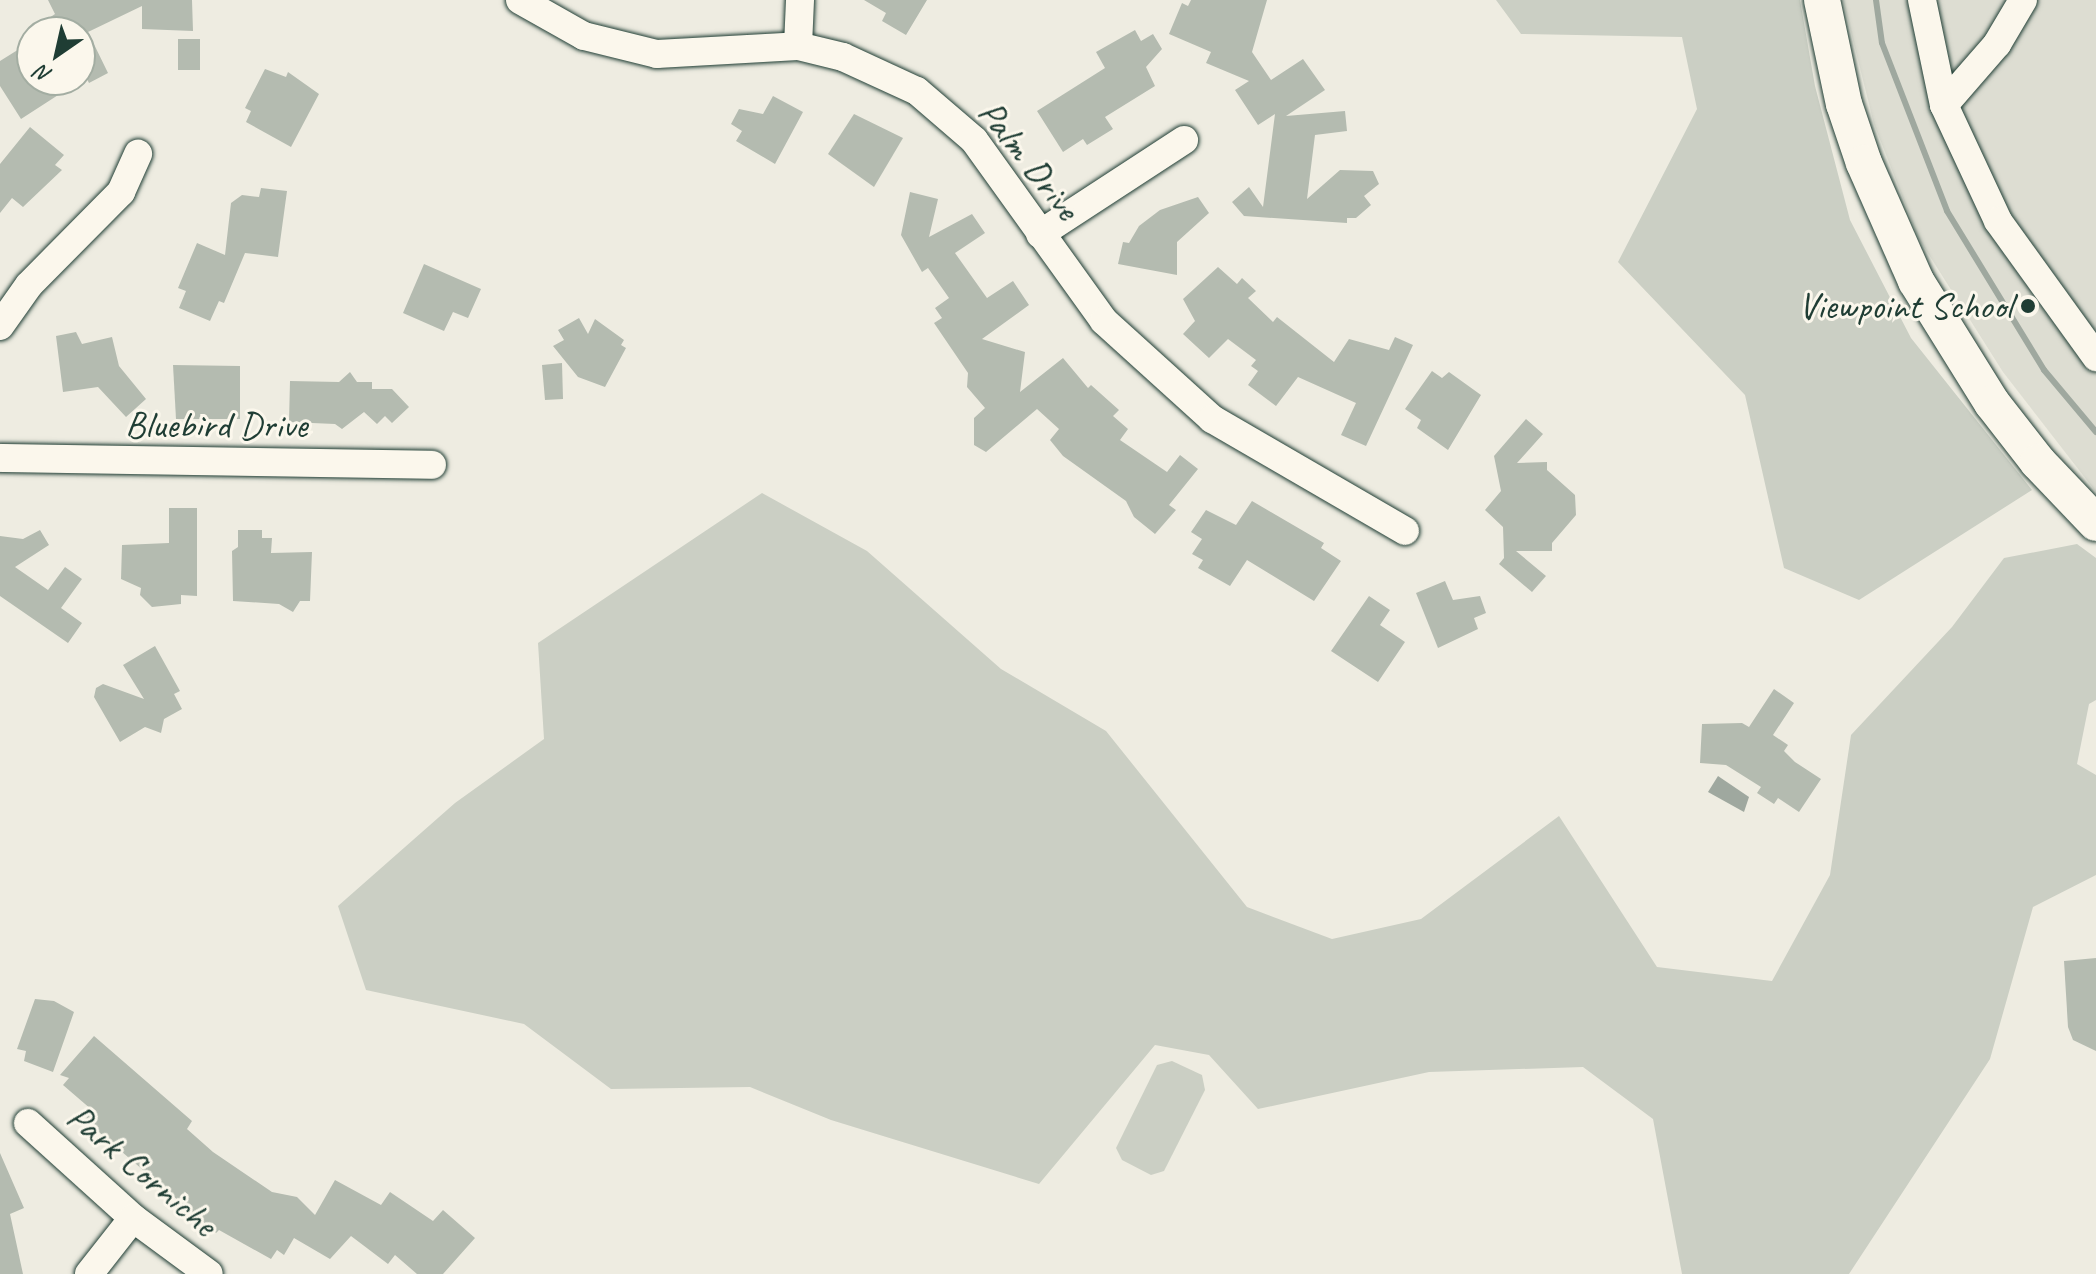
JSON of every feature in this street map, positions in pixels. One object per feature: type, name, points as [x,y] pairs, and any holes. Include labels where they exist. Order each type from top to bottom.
[{"type":"main road","points":[[1822,0],[1844,104],[1864,163],[1916,281],[1992,403],[2038,462],[2096,523]]},
{"type":"street","name":"Palm Drive","points":[[520,0],[584,36],[657,54],[798,46],[843,57],[917,91],[974,140],[1104,321],[1212,419],[1405,531]]},
{"type":"street","points":[[798,46],[800,0]]},
{"type":"street","points":[[1922,0],[1944,105],[1998,221],[2096,357]]},
{"type":"street","points":[[1944,105],[1997,44],[2023,0]]},
{"type":"street","points":[[1040,234],[1184,140]]},
{"type":"street","points":[[0,326],[29,285],[121,192],[138,154]]},
{"type":"street","name":"Bluebird Drive","points":[[0,458],[432,465]]},
{"type":"street","name":"Park Corniche","points":[[28,1123],[133,1218],[209,1274]]},
{"type":"street","points":[[89,1274],[133,1218]]},
{"type":"shaded area","points":[[1496,0],[1800,0],[1815,86],[1850,220],[1911,338],[2032,490],[1859,600],[1784,568],[1745,395],[1618,262],[1697,109],[1682,37],[1521,34]]},
{"type":"shaded area","name":"Viewpoint School","points":[[1843,0],[2096,0],[2096,492],[2003,372],[1919,239],[1874,124]]},
{"type":"shaded area","points":[[762,493],[867,551],[1001,669],[1106,731],[1247,907],[1332,939],[1421,919],[1559,816],[1657,967],[1772,981],[1830,875],[1851,735],[1952,627],[2004,558],[2077,544],[2096,558],[2096,700],[2089,704],[2077,764],[2096,775],[2096,875],[2033,907],[1990,1059],[1849,1274],[1682,1274],[1653,1119],[1583,1067],[1429,1072],[1258,1109],[1209,1055],[1155,1045],[1039,1184],[831,1120],[750,1087],[611,1089],[524,1024],[366,990],[338,906],[455,803],[544,739],[538,643]]},
{"type":"shaded area","points":[[1718,776],[1749,797],[1744,812],[1708,792]]},
{"type":"shaded area","points":[[1172,1061],[1202,1075],[1205,1090],[1164,1171],[1151,1175],[1122,1160],[1116,1148],[1157,1065]]},
{"type":"building","points":[[48,0],[192,0],[193,31],[142,29],[142,6],[96,28],[96,16],[52,16],[55,14]]},
{"type":"building","points":[[864,0],[927,0],[906,35],[882,21],[886,13]]},
{"type":"building","points":[[1191,0],[1267,0],[1252,52],[1271,80],[1303,59],[1325,90],[1286,116],[1345,111],[1347,131],[1315,135],[1307,199],[1340,170],[1373,171],[1379,184],[1364,196],[1371,205],[1356,218],[1347,218],[1347,223],[1244,216],[1232,202],[1249,187],[1263,207],[1275,114],[1258,125],[1235,90],[1249,81],[1206,63],[1211,52],[1169,34],[1182,3],[1188,6]]},
{"type":"building","points":[[1135,30],[1141,41],[1153,34],[1162,49],[1146,67],[1155,86],[1105,117],[1113,129],[1087,145],[1083,139],[1063,152],[1037,111],[1105,68],[1096,52]]},
{"type":"building","points":[[178,39],[200,39],[200,70],[178,70]]},
{"type":"building","points":[[96,48],[108,73],[96,79]]},
{"type":"building","points":[[16,51],[16,96],[57,96],[21,119],[0,86],[0,61]]},
{"type":"building","points":[[265,69],[286,77],[288,72],[319,94],[291,147],[246,122],[251,111],[245,108]]},
{"type":"building","points":[[773,96],[803,112],[775,164],[736,141],[742,131],[731,124],[739,109],[763,114]]},
{"type":"building","points":[[854,114],[903,138],[874,187],[828,154]]},
{"type":"building","points":[[30,127],[64,155],[55,165],[62,170],[23,207],[12,198],[0,213],[0,164]]},
{"type":"building","points":[[261,188],[287,191],[278,257],[245,253],[224,303],[219,301],[210,321],[179,308],[186,291],[178,288],[197,243],[225,255],[231,203],[242,195],[259,197]]},
{"type":"building","points":[[910,192],[938,199],[929,237],[972,214],[985,233],[955,253],[987,298],[1013,281],[1029,305],[982,339],[1025,352],[1020,392],[1063,358],[1088,388],[1091,385],[1119,410],[1113,416],[1128,429],[1120,440],[1167,472],[1180,455],[1198,469],[1169,505],[1176,510],[1155,534],[1134,517],[1126,501],[1063,456],[1050,440],[1059,429],[1037,409],[986,452],[974,445],[974,418],[985,408],[967,387],[968,373],[934,323],[942,318],[935,308],[949,298],[928,268],[922,272],[901,235]]},
{"type":"building","points":[[1198,197],[1209,213],[1177,242],[1177,275],[1118,264],[1123,242],[1129,243],[1139,226],[1160,210]]},
{"type":"building","points":[[424,264],[481,289],[468,318],[453,312],[444,331],[403,313]]},
{"type":"building","points":[[1218,267],[1237,284],[1242,278],[1256,291],[1248,298],[1273,322],[1277,317],[1334,362],[1349,339],[1389,350],[1395,337],[1413,345],[1366,446],[1341,435],[1356,403],[1298,377],[1276,406],[1248,385],[1258,371],[1251,366],[1256,360],[1228,339],[1209,358],[1183,334],[1195,321],[1183,299]]},
{"type":"building","points":[[579,318],[588,334],[595,319],[624,340],[621,345],[626,348],[605,387],[578,377],[553,346],[564,340],[558,330]]},
{"type":"building","points":[[76,332],[82,344],[112,337],[119,366],[146,399],[126,417],[98,387],[63,392],[56,336]]},
{"type":"building","points":[[562,363],[563,399],[545,400],[542,365]]},
{"type":"building","points":[[173,365],[240,366],[240,419],[176,419]]},
{"type":"building","points":[[1432,371],[1442,378],[1449,372],[1481,395],[1448,450],[1417,428],[1421,420],[1405,409]]},
{"type":"building","points":[[350,372],[357,382],[372,382],[372,389],[392,389],[409,407],[392,423],[385,416],[377,424],[364,412],[342,429],[335,424],[289,422],[290,381],[339,382]]},
{"type":"building","points":[[1526,419],[1543,434],[1517,463],[1547,462],[1547,470],[1575,495],[1576,515],[1552,543],[1552,551],[1516,551],[1546,576],[1532,592],[1499,564],[1504,558],[1503,527],[1485,510],[1501,491],[1494,456]]},
{"type":"building","points":[[1252,501],[1324,543],[1321,548],[1341,561],[1314,601],[1247,560],[1230,586],[1198,568],[1203,560],[1192,554],[1202,539],[1191,532],[1206,510],[1236,525]]},
{"type":"building","points":[[169,508],[197,508],[197,596],[181,595],[181,604],[152,607],[140,595],[141,588],[121,579],[122,545],[169,543]]},
{"type":"building","points":[[40,530],[49,545],[15,567],[48,590],[65,567],[82,579],[61,608],[82,623],[68,643],[0,596],[0,536],[23,539]]},
{"type":"building","points":[[238,530],[262,530],[262,538],[272,538],[271,553],[312,552],[310,601],[300,601],[293,612],[279,604],[233,601],[232,551],[238,547]]},
{"type":"building","points":[[1445,581],[1453,600],[1480,596],[1486,613],[1474,618],[1478,629],[1438,648],[1416,593]]},
{"type":"building","points":[[1369,596],[1390,610],[1380,625],[1405,642],[1378,682],[1331,651]]},
{"type":"building","points":[[155,646],[180,691],[174,694],[182,709],[164,719],[161,733],[145,727],[120,742],[94,697],[96,688],[103,684],[144,699],[123,665]]},
{"type":"building","points":[[1774,689],[1794,703],[1773,735],[1788,745],[1784,751],[1795,762],[1821,779],[1799,812],[1778,798],[1774,804],[1757,793],[1761,787],[1726,765],[1700,763],[1702,724],[1742,723],[1749,727]]},
{"type":"building","points":[[2096,958],[2096,1051],[2073,1040],[2068,1027],[2064,961]]},
{"type":"building","points":[[35,999],[54,1001],[74,1012],[53,1072],[24,1061],[26,1051],[17,1049]]},
{"type":"building","points":[[94,1036],[192,1121],[187,1129],[213,1152],[272,1192],[297,1197],[315,1215],[335,1180],[381,1205],[390,1192],[433,1221],[443,1210],[475,1238],[443,1274],[417,1274],[395,1255],[388,1264],[351,1236],[330,1259],[294,1238],[284,1255],[277,1250],[271,1259],[219,1230],[216,1233],[85,1120],[92,1110],[63,1085],[69,1078],[60,1075]]},
{"type":"building","points":[[0,1153],[24,1208],[10,1214],[23,1274],[0,1274]]},
{"type":"waterway","points":[[1876,0],[1882,43],[1947,211],[2044,370],[2096,432]]},
{"type":"place","name":"Viewpoint School","points":[[2028,306]]}]
